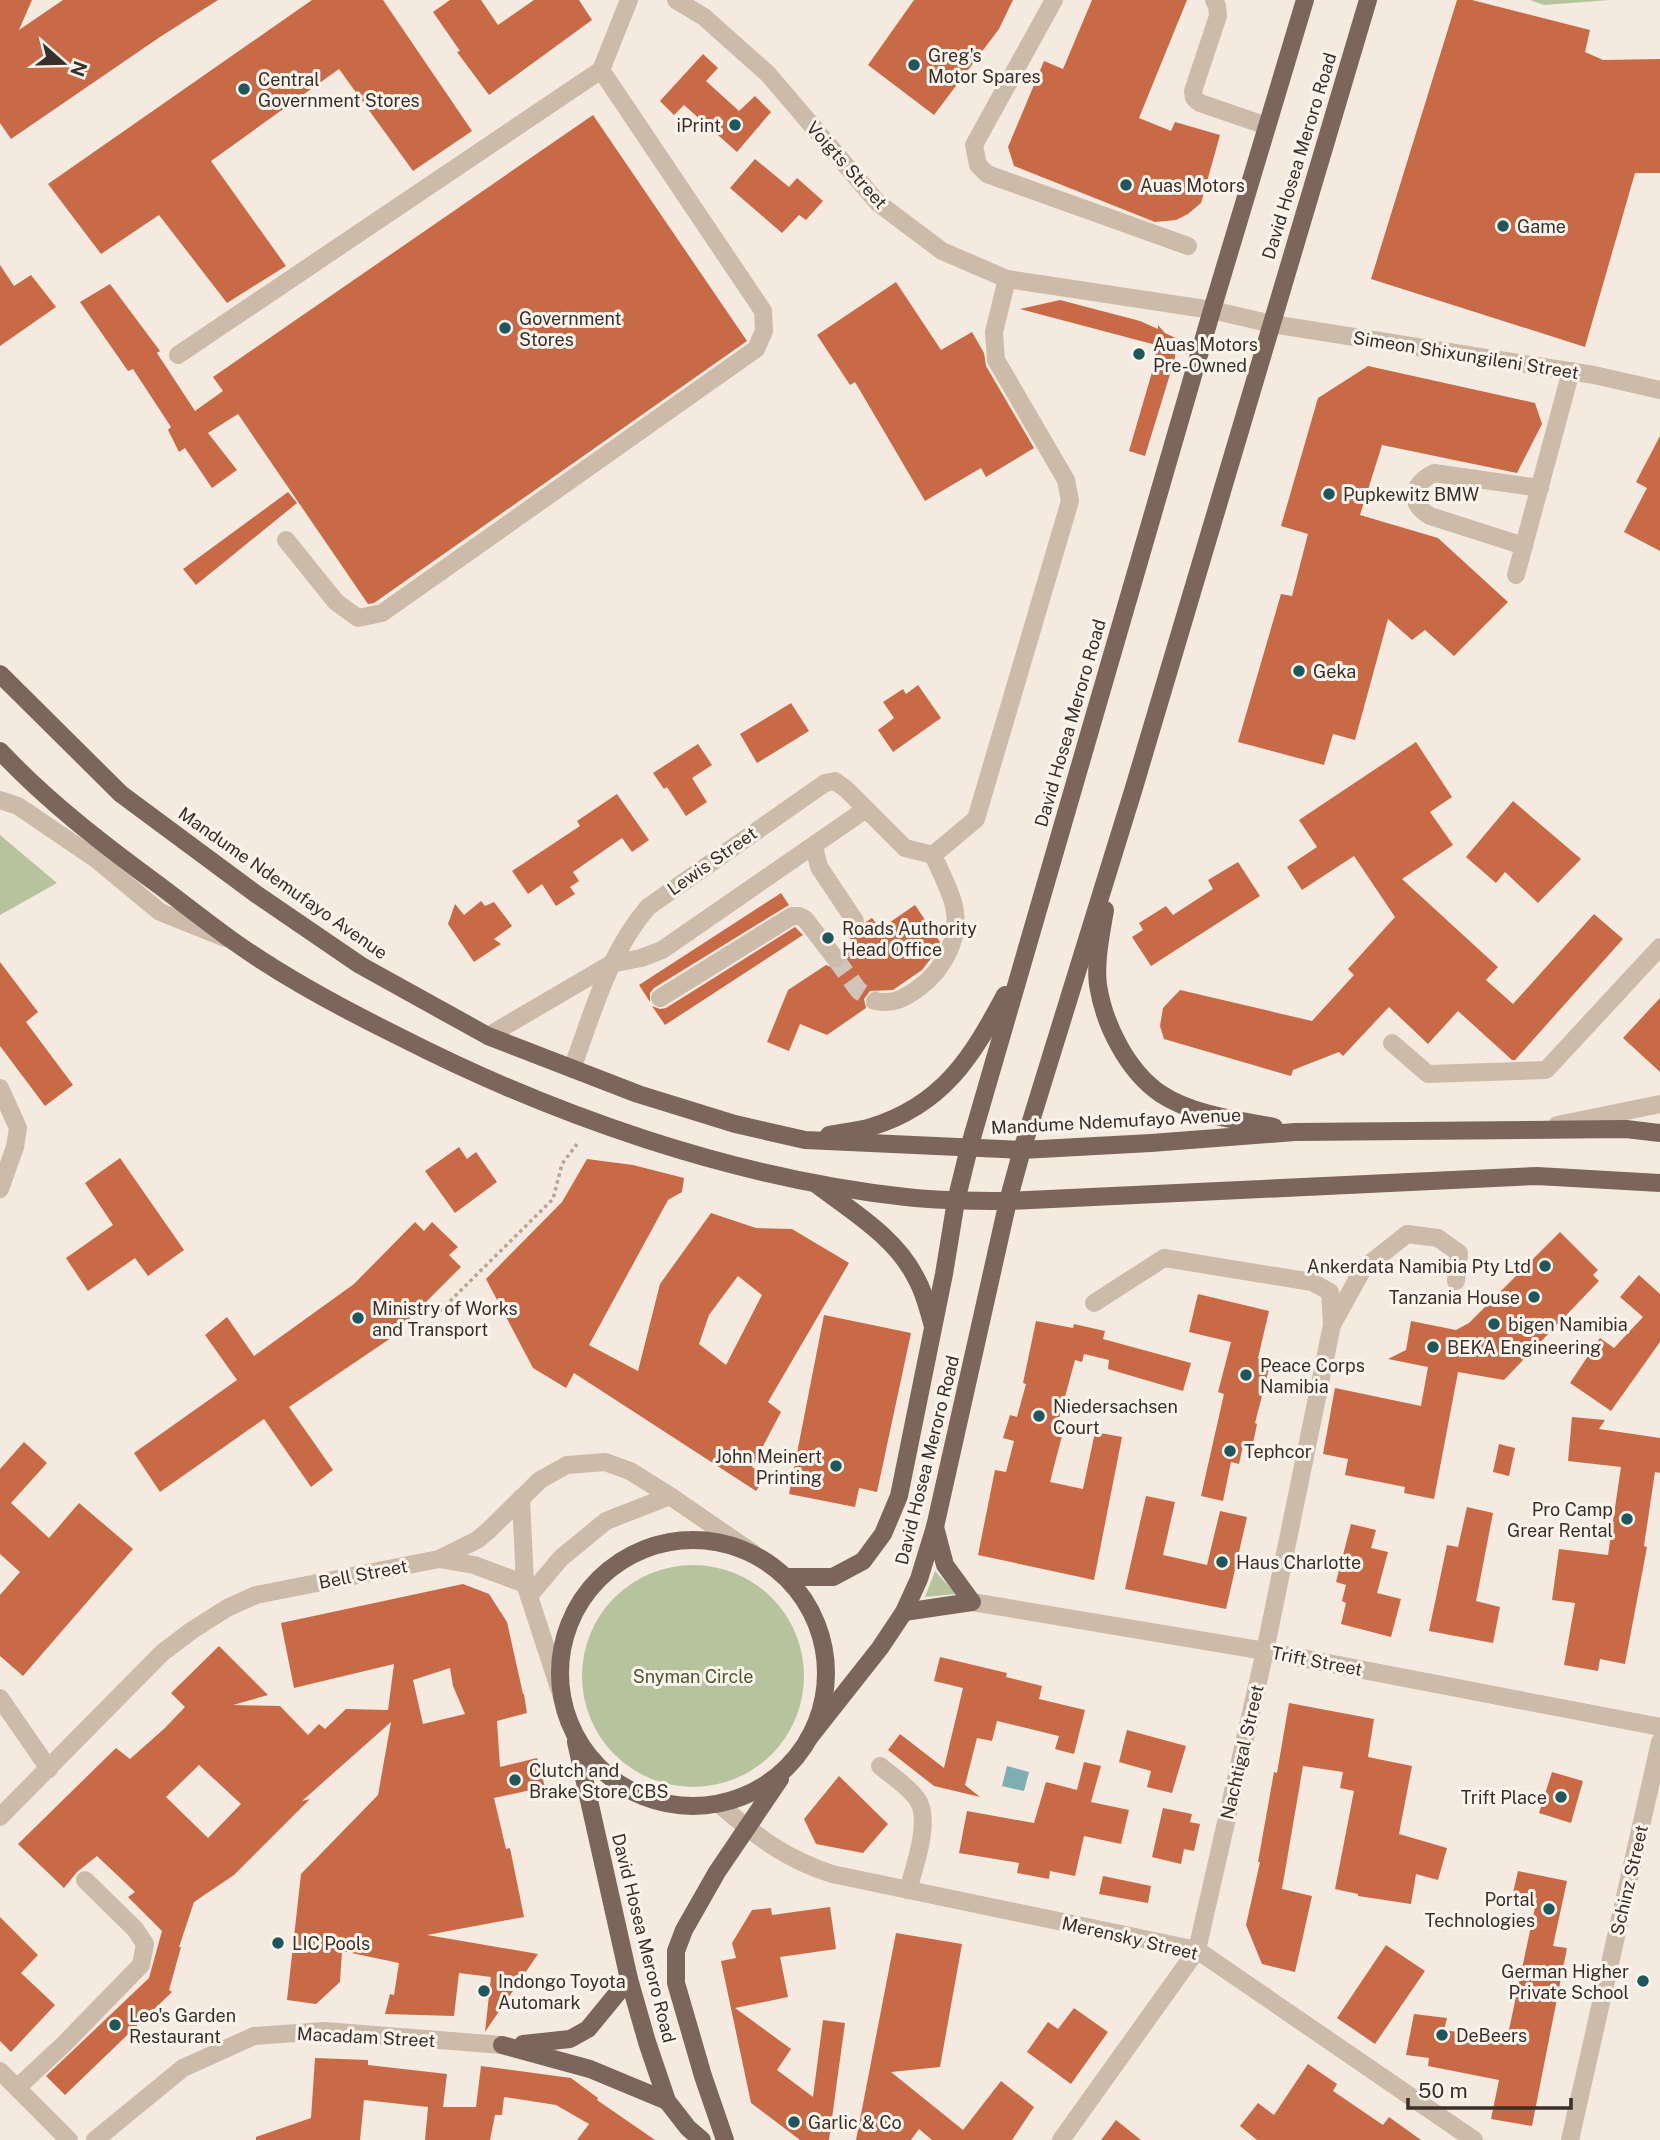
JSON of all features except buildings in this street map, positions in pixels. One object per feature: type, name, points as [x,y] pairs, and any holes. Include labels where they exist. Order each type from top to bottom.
[{"type":"main road","name":"David Hosea Meroro Road","points":[[788,1577],[833,1577],[863,1561],[883,1534],[899,1496],[956,1201],[969,1148],[1212,310],[1305,0]]},
{"type":"main road","name":"David Hosea Meroro Road","points":[[809,1738],[880,1648],[904,1612],[919,1578],[935,1527],[1008,1201],[1022,1150],[1368,0]]},
{"type":"main road","name":"Mandume Ndemufayo Avenue","points":[[0,674],[121,794],[244,885],[359,965],[488,1035],[638,1094],[735,1124],[805,1140],[1022,1150],[1295,1132],[1626,1129],[1660,1133]]},
{"type":"main road","points":[[0,751],[91,835],[234,942],[348,1011],[448,1062],[551,1106],[675,1147],[813,1182],[906,1197],[956,1201],[1008,1201],[1537,1176],[1660,1183]]},
{"type":"main road","points":[[1114,848],[1101,936],[1098,983],[1105,1016],[1136,1071],[1161,1094],[1191,1107],[1295,1132]]},
{"type":"main road","points":[[805,1140],[871,1127],[920,1106],[954,1077],[985,1032],[1022,965]]},
{"type":"main road","points":[[813,1182],[871,1226],[902,1256],[917,1279],[933,1329]]},
{"type":"main road","points":[[904,1612],[972,1602],[946,1565],[935,1527]]},
{"type":"main road","points":[[671,1540],[713,1540],[753,1553],[788,1577],[808,1605],[822,1637],[825,1683],[822,1706],[809,1738],[792,1762],[771,1781],[746,1795],[719,1804],[691,1806],[655,1801],[622,1786],[594,1762],[573,1732],[562,1697],[561,1655],[573,1614],[597,1580],[631,1554],[671,1540]]},
{"type":"main road","name":"David Hosea Meroro Road","points":[[573,1732],[629,1979],[667,2101],[702,2140]]},
{"type":"main road","name":"David Hosea Meroro Road","points":[[725,2140],[676,1983],[676,1951],[684,1930],[717,1872],[792,1762]]},
{"type":"main road","points":[[502,2045],[570,2039],[588,2029],[629,1979]]},
{"type":"main road","points":[[502,2045],[580,2066],[667,2101]]},
{"type":"street","points":[[178,355],[601,70],[629,0]]},
{"type":"street","name":"Voigts Street","points":[[676,0],[704,17],[768,74],[878,203],[942,251],[1007,279],[1212,310]]},
{"type":"street","points":[[1054,0],[974,145],[978,165],[987,174],[1188,246]]},
{"type":"street","points":[[1214,0],[1218,16],[1193,91],[1194,98],[1200,103],[1267,126]]},
{"type":"street","points":[[286,540],[336,602],[358,618],[382,613],[756,349],[764,331],[763,311],[601,70]]},
{"type":"street","points":[[933,855],[976,819],[1070,501],[1066,480],[996,360],[994,332],[1007,279]]},
{"type":"street","points":[[1212,310],[1272,324]]},
{"type":"street","name":"Simeon Shixungileni Street","points":[[1272,324],[1571,371],[1660,390]]},
{"type":"street","points":[[1516,575],[1571,371]]},
{"type":"street","points":[[1524,546],[1430,516],[1420,510],[1415,498],[1417,489],[1424,478],[1434,473],[1540,488]]},
{"type":"street","name":"Lewis Street","points":[[572,1069],[611,964],[628,930],[648,907],[825,783],[835,781],[866,809]]},
{"type":"street","points":[[0,800],[18,806],[96,859],[160,912],[234,942]]},
{"type":"street","points":[[488,1035],[611,964],[662,950],[866,809],[905,848],[933,855]]},
{"type":"street","points":[[814,846],[819,867],[855,921]]},
{"type":"street","points":[[875,1001],[888,1004],[906,997],[933,978],[948,956],[954,931],[954,907],[933,855]]},
{"type":"street","points":[[660,998],[792,916],[805,919],[835,958]]},
{"type":"street","points":[[1392,1043],[1429,1074],[1546,1070],[1660,947]]},
{"type":"street","points":[[0,1088],[18,1128],[15,1147],[0,1189]]},
{"type":"street","points":[[1533,1130],[1660,1104]]},
{"type":"street","points":[[1332,1325],[1363,1269],[1406,1234],[1438,1238],[1459,1253],[1457,1281]]},
{"type":"street","points":[[1094,1303],[1164,1258],[1312,1282],[1330,1292],[1332,1325]]},
{"type":"street","name":"Nachtigal Street","points":[[1061,2140],[1197,1950],[1265,1651],[1332,1325]]},
{"type":"street","name":"Bell Street","points":[[0,1817],[162,1653],[227,1608],[256,1595],[439,1559],[477,1540],[540,1480],[567,1465],[606,1462],[630,1471],[753,1553]]},
{"type":"street","points":[[527,1590],[606,1521],[670,1496]]},
{"type":"street","points":[[521,1497],[527,1590],[562,1697]]},
{"type":"street","points":[[439,1559],[474,1565],[527,1590]]},
{"type":"street","name":"Trift Street","points":[[972,1602],[1265,1651],[1660,1727]]},
{"type":"street","points":[[0,1698],[49,1769]]},
{"type":"street","name":"Schinz Street","points":[[1570,2140],[1660,1742]]},
{"type":"street","points":[[880,1766],[919,1801],[923,1814],[918,1851],[908,1890]]},
{"type":"street","name":"Merensky Street","points":[[719,1804],[746,1827],[803,1865],[832,1874],[1197,1950],[1474,2140]]},
{"type":"street","points":[[17,2088],[141,1965],[145,1944],[135,1929],[85,1880]]},
{"type":"street","name":"Macadam Street","points":[[95,2140],[183,2068],[254,2036],[325,2031],[502,2045]]},
{"type":"street","points":[[0,2071],[69,2140]]},
{"type":"path","points":[[440,1311],[552,1199],[562,1164],[577,1144]]},
{"type":"green space","points":[[1530,0],[1610,0],[1544,5]]},
{"type":"green space","points":[[0,835],[57,883],[0,915]]},
{"type":"green space","name":"Snyman Circle","points":[[682,1565],[704,1565],[736,1573],[772,1597],[796,1633],[804,1676],[796,1719],[772,1755],[736,1779],[704,1787],[682,1787],[650,1779],[622,1762],[607,1747],[590,1719],[582,1687],[582,1665],[590,1633],[607,1605],[622,1590],[650,1573]]},
{"type":"green space","points":[[935,1571],[956,1594],[925,1597]]},
{"type":"water","points":[[1007,1766],[1029,1772],[1024,1791],[1002,1786]]},
{"type":"tunnel","points":[[835,958],[859,991],[875,1001]]},
{"type":"place","name":"Greg's Motor Spares","points":[[914,65]]},
{"type":"place","name":"Central Government Stores","points":[[244,89]]},
{"type":"place","name":"iPrint","points":[[735,125]]},
{"type":"place","name":"Auas Motors","points":[[1126,185]]},
{"type":"place","name":"Game","points":[[1503,226]]},
{"type":"place","name":"Government Stores","points":[[505,328]]},
{"type":"place","name":"Auas Motors Pre-Owned","points":[[1139,354]]},
{"type":"place","name":"Pupkewitz BMW","points":[[1329,494]]},
{"type":"place","name":"Geka","points":[[1299,671]]},
{"type":"place","name":"Roads Authority Head Office","points":[[828,938]]},
{"type":"place","name":"Ankerdata Namibia Pty Ltd","points":[[1545,1266]]},
{"type":"place","name":"Tanzania House","points":[[1534,1297]]},
{"type":"place","name":"Ministry of Works and Transport","points":[[358,1318]]},
{"type":"place","name":"bigen Namibia","points":[[1494,1324]]},
{"type":"place","name":"BEKA Engineering","points":[[1433,1347]]},
{"type":"place","name":"Peace Corps Namibia","points":[[1246,1375]]},
{"type":"place","name":"Niedersachsen Court","points":[[1039,1416]]},
{"type":"place","name":"Tephcor","points":[[1230,1451]]},
{"type":"place","name":"John Meinert Printing","points":[[836,1466]]},
{"type":"place","name":"Pro Camp Grear Rental","points":[[1627,1519]]},
{"type":"place","name":"Haus Charlotte","points":[[1222,1562]]},
{"type":"place","name":"Clutch and Brake Store CBS","points":[[515,1780]]},
{"type":"place","name":"Trift Place","points":[[1561,1797]]},
{"type":"place","name":"Portal Technologies","points":[[1549,1909]]},
{"type":"place","name":"LIC Pools","points":[[278,1943]]},
{"type":"place","name":"German Higher Private School","points":[[1643,1981]]},
{"type":"place","name":"Indongo Toyota Automark","points":[[484,1991]]},
{"type":"place","name":"Leo's Garden Restaurant","points":[[115,2025]]},
{"type":"place","name":"DeBeers","points":[[1442,2035]]},
{"type":"place","name":"Garlic & Co","points":[[794,2122]]}]
